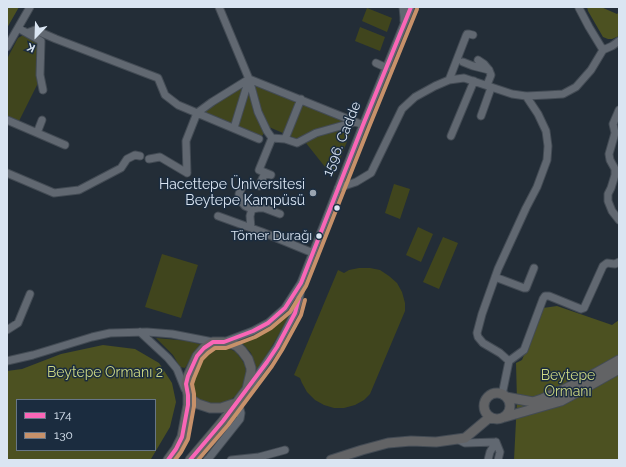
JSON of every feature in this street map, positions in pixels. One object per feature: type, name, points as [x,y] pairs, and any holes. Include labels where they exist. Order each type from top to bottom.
[{"type":"main road","name":"1596. Cadde","points":[[190,460],[212,435],[241,408],[248,389],[251,368],[248,359],[237,346],[224,342],[213,342]]},
{"type":"main road","points":[[168,460],[182,437],[188,405],[186,384],[192,364],[201,351],[213,342]]},
{"type":"main road","points":[[619,360],[565,389],[533,402],[494,394],[485,402],[485,410],[490,417],[498,419],[561,401],[619,368]]},
{"type":"main road","points":[[188,395],[198,404],[210,408],[241,408]]},
{"type":"main road","points":[[504,396],[508,400],[510,408],[505,417]]},
{"type":"main road","points":[[331,460],[388,443],[411,441],[436,442],[465,438],[490,417]]},
{"type":"street","points":[[7,47],[30,7]]},
{"type":"street","points":[[219,7],[249,79],[258,112],[267,131],[259,170],[268,174],[259,186]]},
{"type":"street","points":[[403,27],[404,7]]},
{"type":"street","name":"1596. Cadde","points":[[224,342],[253,331],[268,323],[285,308],[301,283],[363,125],[412,7]]},
{"type":"street","points":[[579,7],[603,50]]},
{"type":"street","points":[[18,28],[41,41],[40,75],[43,90]]},
{"type":"street","points":[[27,33],[34,30],[158,78],[165,95],[178,105],[266,140],[285,139],[297,143],[316,133],[355,122]]},
{"type":"street","points":[[449,80],[466,36],[469,34],[473,35]]},
{"type":"street","points":[[338,188],[356,182],[371,173],[402,109],[415,97],[435,86],[449,80],[464,78],[512,94],[547,96],[563,94],[576,87],[591,70],[603,50],[619,41]]},
{"type":"street","points":[[478,60],[484,64],[491,75],[481,116]]},
{"type":"street","points":[[463,62],[489,70]]},
{"type":"street","points":[[376,63],[387,68]]},
{"type":"street","points":[[249,79],[363,125]]},
{"type":"street","points":[[149,159],[160,157],[187,173],[186,141],[197,113],[249,79]]},
{"type":"street","points":[[234,128],[249,79]]},
{"type":"street","points":[[451,136],[474,81]]},
{"type":"street","points":[[509,361],[500,353],[483,343],[478,337],[477,333],[498,268],[526,208],[538,187],[547,160],[548,146],[546,131],[538,114],[526,96]]},
{"type":"street","points":[[285,139],[301,99]]},
{"type":"street","points":[[619,110],[613,124],[615,133],[609,154],[616,175],[608,194],[608,201],[612,211],[619,220]]},
{"type":"street","points":[[7,120],[64,145]]},
{"type":"street","points":[[37,133],[42,120]]},
{"type":"street","points":[[7,173],[54,193],[79,190],[121,168],[127,160],[135,155],[140,156]]},
{"type":"street","points":[[242,187],[239,194],[240,200],[245,206],[252,209],[264,208],[280,214]]},
{"type":"street","points":[[251,228],[250,216],[252,209]]},
{"type":"street","points":[[218,216],[313,253]]},
{"type":"street","points":[[504,396],[509,361],[524,350],[543,298],[545,296],[549,296],[581,309],[584,308],[603,266],[607,263],[615,264],[619,262]]},
{"type":"street","points":[[495,277],[526,288],[534,268]]},
{"type":"street","name":"1596. Cadde","points":[[248,389],[277,346],[295,313],[299,300],[301,283]]},
{"type":"street","points":[[7,330],[18,323],[30,294]]},
{"type":"street","points":[[140,332],[168,358],[177,369],[188,395]]},
{"type":"street","points":[[7,361],[110,333],[147,332],[172,334],[213,342]]},
{"type":"street","points":[[207,460],[240,419],[241,408]]},
{"type":"street","points":[[456,439],[465,443],[496,442]]},
{"type":"street","points":[[488,460],[490,452],[496,442]]},
{"type":"street","points":[[496,442],[500,452],[498,460]]},
{"type":"street","points":[[231,460],[285,450]]},
{"type":"green space","points":[[7,7],[19,7],[7,28]]},
{"type":"green space","points":[[587,7],[601,7],[617,14],[619,12],[619,36],[612,39],[603,37]]},
{"type":"green space","points":[[367,8],[392,18],[387,32],[362,21]]},
{"type":"green space","points":[[360,27],[385,37],[380,51],[355,41]]},
{"type":"green space","points":[[25,34],[36,41],[39,51],[40,79],[19,121],[7,116],[7,59],[18,38]]},
{"type":"green space","points":[[254,83],[344,120],[348,124],[352,129],[333,177],[306,143],[269,127],[262,136],[202,112],[245,84]]},
{"type":"green space","points":[[394,184],[410,189],[400,219],[385,213]]},
{"type":"green space","points":[[418,227],[433,234],[421,262],[406,255]]},
{"type":"green space","points":[[443,237],[458,243],[439,289],[423,282]]},
{"type":"green space","points":[[162,254],[198,265],[181,318],[145,307]]},
{"type":"green space","points":[[359,268],[380,270],[397,283],[402,292],[405,303],[405,311],[370,394],[364,400],[355,405],[344,408],[334,408],[315,400],[307,392],[300,378],[294,375],[338,270],[344,273],[349,270]]},
{"type":"green space","points":[[293,299],[295,300],[284,326],[257,371],[251,353],[241,340],[262,332],[275,323],[286,313]]},
{"type":"green space","name":"Beytepe Ormanı","points":[[557,306],[612,325],[619,320],[619,460],[514,460],[517,401],[516,363],[522,360],[543,308]]},
{"type":"green space","points":[[156,338],[189,341],[202,345],[196,350],[185,368],[180,367],[173,355]]},
{"type":"green space","name":"Beytepe Ormanı 2","points":[[103,345],[135,349],[159,363],[172,383],[176,402],[170,427],[156,451],[156,399],[16,399],[16,451],[156,451],[150,460],[7,460],[7,371],[22,369],[61,354]]},
{"type":"green space","points":[[216,346],[236,352],[245,365],[246,378],[237,395],[226,403],[212,405],[204,403],[193,395],[191,390],[191,379],[197,363],[210,348]]},
{"type":"transit line","name":"174","points":[[168,460],[182,437],[188,405],[186,384],[197,356],[204,348],[213,342],[224,342],[253,331],[268,323],[285,308],[301,283],[411,7]]},
{"type":"transit line","name":"130","points":[[175,460],[188,439],[194,406],[192,384],[202,359],[215,348],[226,348],[255,337],[271,328],[290,312],[306,286],[417,9]]},
{"type":"transit line","name":"174","points":[[190,460],[223,421],[267,362],[277,347],[295,313],[299,298]]},
{"type":"transit line","name":"130","points":[[198,460],[228,425],[272,366],[301,315],[305,300]]},
{"type":"place","name":"Hacettepe Üniversitesi Beytepe Kampüsü","points":[[313,193]]},
{"type":"place","name":"Tömer Durağı","points":[[319,236]]}]
